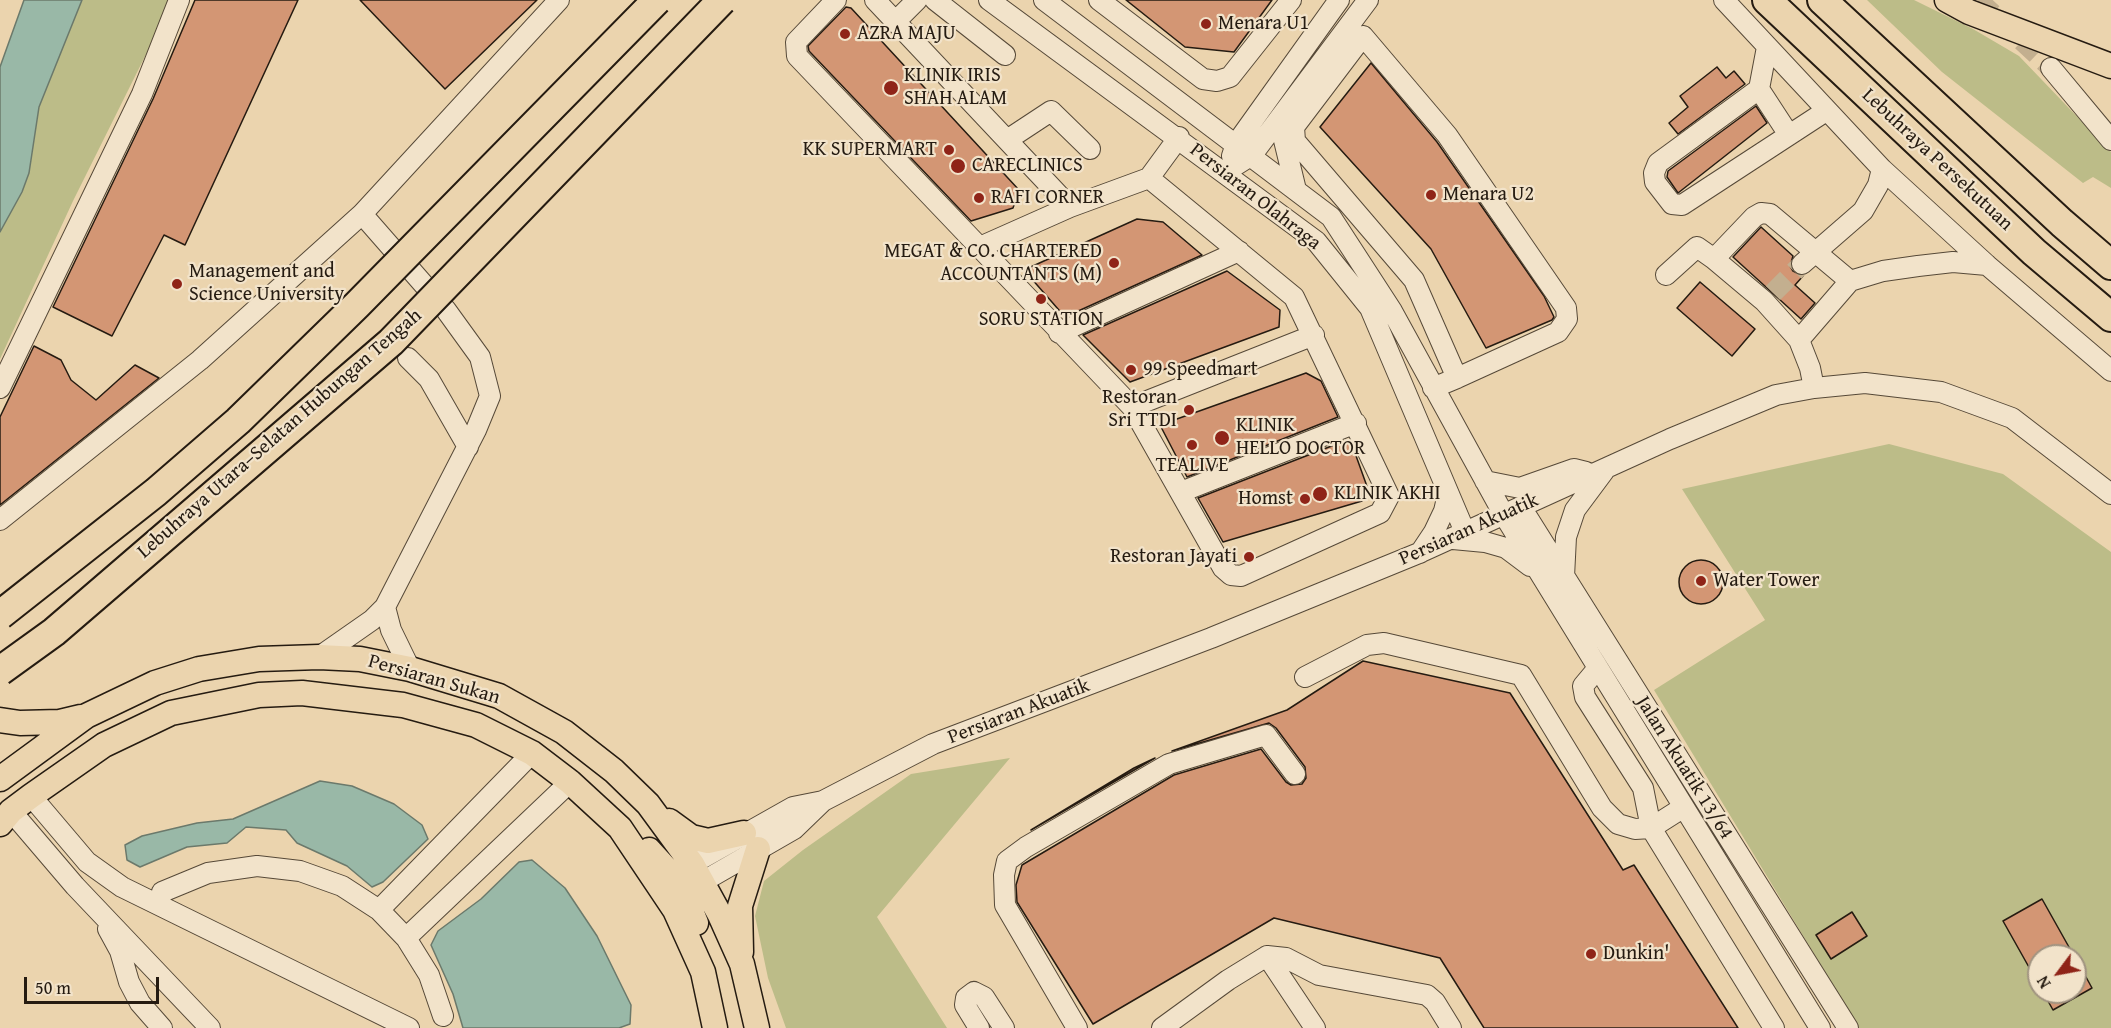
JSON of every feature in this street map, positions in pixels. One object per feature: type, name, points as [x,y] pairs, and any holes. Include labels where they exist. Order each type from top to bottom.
[{"type":"highway","name":"Lebuhraya Utara–Selatan Hubungan Tengah","points":[[0,615],[156,492],[238,421],[365,296],[657,0]]},
{"type":"highway","name":"Lebuhraya Utara–Selatan Hubungan Tengah","points":[[0,671],[54,632],[391,342],[722,0]]},
{"type":"highway","name":"Lebuhraya Persekutuan","points":[[1767,0],[2034,252],[2111,317]]},
{"type":"highway","name":"Lebuhraya Persekutuan","points":[[1822,0],[2111,265]]},
{"type":"main road","points":[[1947,0],[1969,12],[2111,66]]},
{"type":"main road","name":"Persiaran Sukan","points":[[4,769],[86,716],[155,683],[199,669],[260,659],[319,657],[360,660],[410,669],[498,696],[564,732],[614,771],[648,804],[691,876],[720,915],[742,964],[757,1028]]},
{"type":"main road","name":"Persiaran Sukan","points":[[4,812],[104,745],[171,713],[259,695],[302,693],[403,705],[476,725],[532,753],[570,782],[620,828],[675,910],[703,972],[715,1028]]},
{"type":"main road","points":[[0,720],[20,723],[60,722],[86,716]]},
{"type":"main road","points":[[4,769],[31,796]]},
{"type":"main road","points":[[648,804],[691,837],[708,841],[751,841],[740,906],[742,964]]},
{"type":"main road","points":[[620,828],[691,876],[702,939],[703,972]]},
{"type":"street","points":[[0,388],[142,94],[179,0]]},
{"type":"street","points":[[0,520],[200,360],[362,214],[559,0]]},
{"type":"street","points":[[836,0],[796,42],[797,56],[1132,407],[1223,568],[1231,575],[1241,576],[1380,513],[1386,506],[1389,496],[1294,297],[1149,178]]},
{"type":"street","points":[[875,0],[1070,207]]},
{"type":"street","points":[[895,22],[917,0]]},
{"type":"street","points":[[935,0],[1005,54]]},
{"type":"street","name":"Persiaran Olahraga","points":[[988,0],[1179,137],[1316,241],[1370,308],[1448,494],[1458,535]]},
{"type":"street","name":"Persiaran Olahraga","points":[[1044,0],[1331,217],[1392,311],[1485,481],[1513,511]]},
{"type":"street","points":[[1098,0],[1203,79],[1217,81],[1230,77],[1291,0]]},
{"type":"street","points":[[1225,172],[1244,149],[1340,0],[1363,7],[1279,117],[1244,149]]},
{"type":"street","points":[[1724,0],[1882,169],[1987,265],[2111,371]]},
{"type":"street","points":[[1433,388],[1457,378],[1558,332],[1567,319],[1566,309],[1447,135],[1363,36],[1294,127],[1295,141],[1414,280],[1457,378]]},
{"type":"street","points":[[1767,47],[1759,89],[1658,163],[1654,173],[1655,182],[1672,204],[1682,205],[1826,111]]},
{"type":"street","points":[[2051,68],[2111,140]]},
{"type":"street","points":[[1759,89],[1790,135]]},
{"type":"street","points":[[1007,140],[1050,111],[1090,149]]},
{"type":"street","points":[[1279,117],[1296,190]]},
{"type":"street","points":[[980,247],[1070,207],[1149,178],[1179,137]]},
{"type":"street","points":[[1808,258],[1863,211],[1878,185],[1882,169]]},
{"type":"street","points":[[1714,259],[1754,217],[1761,213],[1770,214],[1808,258],[1850,281]]},
{"type":"street","points":[[319,657],[372,620],[384,607],[468,447],[490,396],[486,372],[480,357],[446,310],[362,214]]},
{"type":"street","points":[[1666,275],[1697,247],[1768,297],[1799,340],[1810,368],[1814,388]]},
{"type":"street","points":[[1059,333],[1239,251]]},
{"type":"street","points":[[1799,340],[1850,281],[1883,271],[1918,266],[1953,262],[1987,265]]},
{"type":"street","points":[[1132,407],[1314,335]]},
{"type":"street","points":[[408,358],[429,379],[468,447]]},
{"type":"street","name":"Persiaran Akuatik","points":[[691,876],[751,841],[793,807],[823,801],[933,744],[1211,638],[1419,553],[1599,471],[1776,395],[1814,388],[1865,383],[1941,392],[2012,418],[2111,494]]},
{"type":"street","points":[[1181,492],[1356,423]]},
{"type":"street","points":[[1458,535],[1506,548],[1556,582],[1566,537],[1575,510],[1599,471],[1574,469],[1520,488],[1485,481]]},
{"type":"street","points":[[1419,553],[1434,532],[1444,511],[1448,494]]},
{"type":"street","name":"Jalan Akuatik 13/64","points":[[1513,511],[1556,582],[1848,1028]]},
{"type":"street","name":"Jalan Akuatik 13/64","points":[[1556,582],[1598,668],[1820,1028]]},
{"type":"street","points":[[384,607],[391,630],[410,669]]},
{"type":"street","points":[[1305,677],[1367,645],[1384,643],[1521,675],[1602,808],[1618,824],[1635,830],[1651,828],[1684,807]]},
{"type":"street","points":[[1598,668],[1583,686],[1585,697],[1643,788],[1651,828],[1774,1028]]},
{"type":"street","points":[[1077,1028],[1005,905],[1004,875],[1007,861],[1026,847],[1169,765],[1266,735],[1295,774]]},
{"type":"street","points":[[379,910],[532,753]]},
{"type":"street","points":[[406,938],[570,782]]},
{"type":"street","points":[[31,796],[87,862],[122,887],[409,1028]]},
{"type":"street","points":[[4,812],[210,1028]]},
{"type":"street","points":[[162,892],[208,873],[257,866],[300,871],[342,886],[379,910],[406,938],[429,975],[443,1016]]},
{"type":"street","points":[[96,906],[120,951],[129,982],[136,996],[162,1028]]},
{"type":"street","points":[[1267,956],[1315,1028]]},
{"type":"street","points":[[1162,1028],[1219,986],[1267,956],[1286,958],[1319,975],[1427,995],[1435,1002],[1451,1028]]},
{"type":"street","points":[[979,1028],[965,1005],[966,998],[974,992],[984,997],[1004,1028]]},
{"type":"green space","points":[[82,0],[173,0],[73,201],[0,359],[0,232],[22,192],[29,173],[39,107]]},
{"type":"green space","points":[[1867,0],[1914,0],[1973,29],[2019,56],[2111,152],[2111,188],[2093,177],[2083,183],[1942,72]]},
{"type":"green space","points":[[1889,444],[2003,474],[2111,552],[2111,1028],[1859,1028],[1654,690],[1765,620],[1682,489]]},
{"type":"green space","points":[[1010,758],[877,917],[947,1028],[786,1028],[768,978],[755,916],[764,881],[803,850],[911,774]]},
{"type":"shaded area","points":[[24,0],[82,0],[39,107],[29,173],[22,192],[0,232],[0,67]]},
{"type":"shaded area","points":[[320,781],[352,786],[394,804],[422,825],[428,839],[383,882],[372,887],[347,866],[297,843],[286,830],[246,827],[227,843],[187,847],[140,867],[127,860],[125,845],[142,836],[197,823],[233,819]]},
{"type":"shaded area","points":[[532,860],[565,888],[597,936],[631,1005],[630,1024],[619,1028],[463,1028],[453,994],[431,945],[438,931],[481,899],[519,862]]},
{"type":"building","points":[[195,0],[298,0],[185,245],[164,235],[112,336],[53,307],[153,99]]},
{"type":"building","points":[[360,0],[537,0],[445,89]]},
{"type":"building","name":"Menara U1","points":[[1126,0],[1272,0],[1234,52],[1185,47]]},
{"type":"building","points":[[846,7],[851,8],[1019,190],[1013,208],[971,221],[809,51],[808,46]]},
{"type":"building","name":"Menara U2","points":[[1371,63],[1437,142],[1544,296],[1554,317],[1552,320],[1486,348],[1431,249],[1320,127]]},
{"type":"building","points":[[1717,67],[1726,78],[1734,71],[1745,84],[1678,134],[1669,123],[1688,107],[1680,96]]},
{"type":"building","points":[[1756,106],[1767,123],[1678,193],[1667,177],[1668,171]]},
{"type":"building","name":"MEGAT & CO. CHARTERED ACCOUNTANTS (M)","points":[[1137,219],[1163,222],[1202,255],[1065,317],[1024,270]]},
{"type":"building","points":[[1761,227],[1793,256],[1790,266],[1793,271],[1803,276],[1795,285],[1815,303],[1801,319],[1733,257]]},
{"type":"building","points":[[1227,271],[1280,310],[1279,327],[1130,382],[1083,335]]},
{"type":"building","points":[[1700,282],[1755,329],[1732,356],[1677,308]]},
{"type":"building","points":[[34,346],[61,360],[71,380],[96,400],[135,365],[159,378],[0,505],[0,417]]},
{"type":"building","points":[[1306,373],[1321,381],[1338,417],[1187,477],[1160,425]]},
{"type":"building","points":[[1347,440],[1355,453],[1369,492],[1362,501],[1223,542],[1198,498]]},
{"type":"building","name":"Water Tower","points":[[1701,560],[1717,566],[1723,582],[1717,598],[1701,604],[1685,598],[1679,582],[1685,566]]},
{"type":"building","points":[[1363,661],[1510,693],[1623,870],[1634,865],[1738,1028],[1484,1028],[1440,958],[1274,918],[1093,1024],[1017,902],[1016,885],[1022,865],[1174,775],[1261,749],[1286,782],[1291,785],[1302,784],[1306,778],[1305,767],[1276,728],[1269,723],[1172,751],[1287,710]]},
{"type":"building","points":[[1155,758],[1031,830],[1134,768]]},
{"type":"building","points":[[2042,899],[2067,944],[2027,944],[2027,964],[2003,921]]},
{"type":"building","points":[[1852,912],[1867,936],[1831,959],[1816,935]]},
{"type":"building","points":[[2087,979],[2092,988],[2087,991]]},
{"type":"building","points":[[2050,1004],[2064,1004],[2053,1010]]},
{"type":"tunnel","points":[[1978,0],[2051,68]]},
{"type":"tunnel","points":[[1773,293],[1802,264]]},
{"type":"place","name":"Menara U1","points":[[1206,24]]},
{"type":"place","name":"AZRA MAJU","points":[[845,34]]},
{"type":"place","name":"KLINIK IRIS SHAH ALAM","points":[[891,88]]},
{"type":"place","name":"KK SUPERMART","points":[[949,150]]},
{"type":"place","name":"CARECLINICS","points":[[958,166]]},
{"type":"place","name":"Menara U2","points":[[1431,195]]},
{"type":"place","name":"RAFI CORNER","points":[[979,198]]},
{"type":"place","name":"MEGAT & CO. CHARTERED ACCOUNTANTS (M)","points":[[1114,263]]},
{"type":"place","name":"Management and Science University","points":[[177,284]]},
{"type":"place","name":"SORU STATION","points":[[1041,299]]},
{"type":"place","name":"99 Speedmart","points":[[1131,370]]},
{"type":"place","name":"Restoran Sri TTDI","points":[[1189,410]]},
{"type":"place","name":"KLINIK HELLO DOCTOR","points":[[1222,438]]},
{"type":"place","name":"TEALIVE","points":[[1192,445]]},
{"type":"place","name":"KLINIK AKHI","points":[[1320,494]]},
{"type":"place","name":"Homst","points":[[1305,499]]},
{"type":"place","name":"Restoran Jayati","points":[[1249,557]]},
{"type":"place","name":"Water Tower","points":[[1701,581]]},
{"type":"place","name":"Dunkin'","points":[[1591,954]]}]
